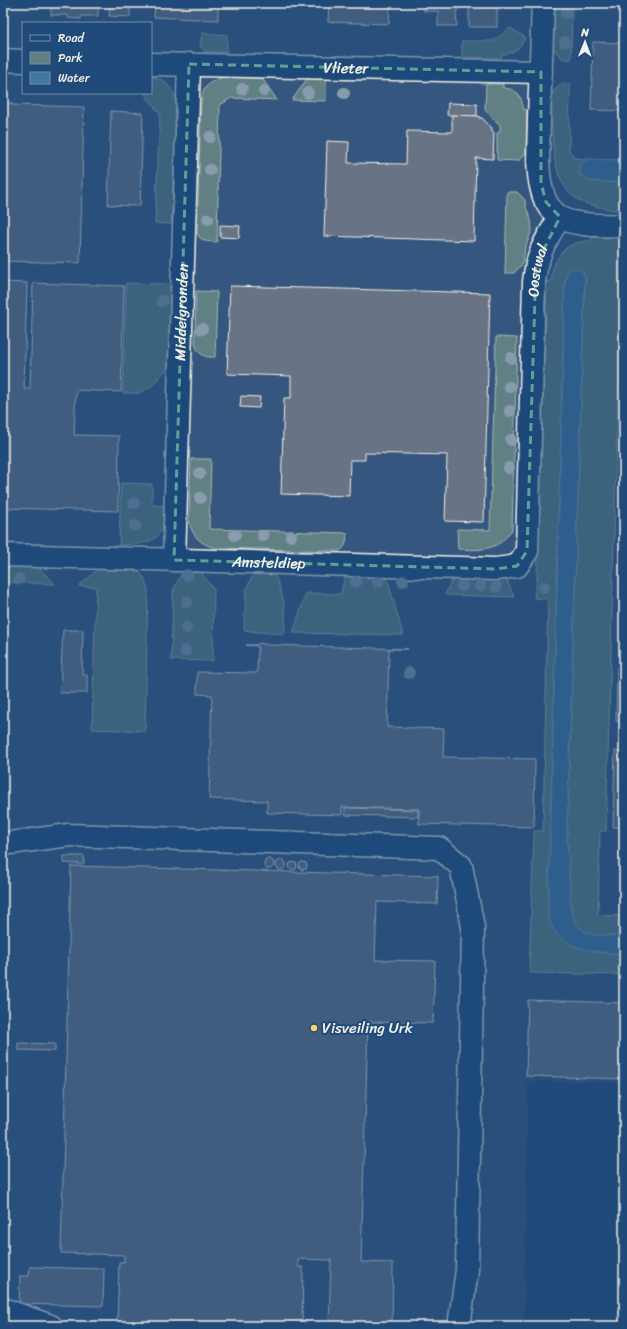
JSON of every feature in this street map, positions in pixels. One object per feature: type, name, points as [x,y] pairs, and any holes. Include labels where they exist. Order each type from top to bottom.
[{"type":"street","points":[[543,3],[538,160],[541,183],[546,202],[560,217],[568,221],[624,226]]},
{"type":"street","points":[[3,60],[22,61]]},
{"type":"street","name":"Vlieter","points":[[152,64],[541,72]]},
{"type":"street","name":"Middelgronden","points":[[174,560],[189,64]]},
{"type":"street","name":"Oostwal","points":[[527,551],[534,282],[536,265],[544,245],[560,217]]},
{"type":"street","name":"Amsteldiep","points":[[3,555],[496,569],[517,566],[527,551]]},
{"type":"street","points":[[3,844],[69,835],[439,848],[461,866],[473,927],[467,1270],[459,1326]]},
{"type":"street","points":[[3,1309],[51,1326]]},
{"type":"highlighted area","points":[[189,64],[541,72],[541,183],[546,202],[560,217],[536,265],[527,551],[517,566],[496,569],[174,560]]},
{"type":"shaded area","points":[[3,3],[624,3],[624,942],[565,935],[550,831],[534,831],[529,972],[624,975],[624,1083],[528,1081],[524,1326],[3,1326]]},
{"type":"green space","points":[[555,3],[572,3],[571,59],[563,59],[553,49]]},
{"type":"green space","points":[[510,28],[525,37],[521,45],[516,50],[502,55],[501,58],[462,57],[462,41],[493,41]]},
{"type":"green space","points":[[202,33],[227,35],[227,52],[205,52],[200,46]]},
{"type":"green space","points":[[152,76],[161,79],[167,84],[173,91],[177,101],[171,224],[155,223],[160,114],[145,94],[152,94]]},
{"type":"green space","points":[[224,77],[262,78],[277,100],[231,98],[220,105],[217,242],[203,240],[197,234],[201,103],[203,92],[207,86],[210,83]]},
{"type":"green space","points":[[307,79],[326,79],[326,101],[292,100]]},
{"type":"green space","points":[[562,83],[570,84],[569,150],[575,158],[587,159],[581,165],[579,174],[590,181],[624,183],[624,212],[597,207],[582,202],[571,194],[563,183],[557,169],[552,138],[552,93]]},
{"type":"green space","points":[[486,84],[503,84],[503,88],[508,88],[515,91],[522,101],[523,109],[527,110],[526,153],[518,161],[497,160],[497,133],[500,132],[500,125],[485,110]]},
{"type":"green space","points":[[507,192],[517,192],[525,200],[531,220],[532,230],[525,248],[523,263],[514,273],[505,273]]},
{"type":"green space","points":[[591,237],[624,238],[624,250],[622,250],[606,831],[600,831],[598,915],[624,916],[624,936],[598,935],[585,932],[576,924],[571,911],[567,830],[585,276],[583,272],[565,282],[548,917],[552,927],[595,952],[624,954],[624,975],[529,973],[534,831],[543,831],[548,599],[534,598],[537,579],[547,281],[551,281],[554,265],[567,247],[582,242],[591,241]]},
{"type":"green space","points":[[126,283],[167,284],[171,289],[169,366],[151,387],[139,393],[123,393]]},
{"type":"green space","points":[[196,291],[217,292],[215,357],[202,355],[195,344]]},
{"type":"green space","points":[[496,337],[517,338],[512,530],[501,542],[491,547],[475,550],[458,549],[457,529],[490,530]]},
{"type":"green space","points":[[191,459],[211,459],[209,529],[347,533],[345,546],[339,551],[216,548],[206,545],[198,539],[192,531],[189,521]]},
{"type":"green space","points":[[121,483],[152,484],[152,505],[166,506],[162,528],[154,539],[140,544],[119,545]]},
{"type":"green space","points":[[3,566],[38,567],[55,584],[3,582]]},
{"type":"green space","points":[[98,569],[135,569],[144,577],[148,590],[145,731],[92,729],[96,587],[79,586]]},
{"type":"green space","points":[[182,572],[201,572],[214,590],[213,661],[171,660],[173,591]]},
{"type":"green space","points":[[254,573],[274,574],[284,603],[284,634],[244,630],[246,590]]},
{"type":"green space","points":[[345,575],[387,577],[403,635],[293,633],[306,593],[341,594]]},
{"type":"green space","points":[[452,579],[507,580],[514,597],[445,595]]},
{"type":"water","points":[[587,159],[624,160],[624,183],[590,181],[579,174],[581,165]]},
{"type":"water","points":[[572,268],[580,270],[585,276],[567,830],[571,911],[576,923],[585,932],[605,936],[624,936],[624,954],[579,948],[561,937],[553,929],[548,918],[565,282],[568,270]]},
{"type":"building","points":[[51,3],[98,3],[98,16],[81,16],[81,19],[68,18],[68,15],[51,15]]},
{"type":"building","points":[[110,3],[130,3],[130,17],[109,16]]},
{"type":"building","points":[[155,3],[218,3],[218,20],[154,17]]},
{"type":"building","points":[[239,3],[275,3],[275,6],[239,5]]},
{"type":"building","points":[[275,3],[312,3],[311,7],[275,6]]},
{"type":"building","points":[[329,3],[390,3],[389,24],[328,22]]},
{"type":"building","points":[[424,3],[458,3],[456,12],[457,26],[438,26],[438,11],[424,11]]},
{"type":"building","points":[[469,3],[497,3],[497,27],[469,27]]},
{"type":"building","points":[[593,42],[624,43],[624,111],[591,110]]},
{"type":"building","points":[[3,103],[12,103],[12,105],[84,107],[80,263],[3,261]]},
{"type":"building","points":[[448,103],[477,104],[477,116],[447,115]]},
{"type":"building","points":[[111,111],[143,113],[140,206],[108,205]]},
{"type":"building","points":[[452,115],[479,116],[479,118],[482,118],[492,128],[492,132],[494,132],[493,159],[476,158],[474,241],[324,236],[327,141],[349,142],[348,163],[406,164],[407,131],[452,132]]},
{"type":"building","points":[[220,225],[240,226],[239,238],[220,237]]},
{"type":"building","points":[[3,282],[27,283],[24,389],[30,389],[33,283],[124,286],[121,392],[76,390],[74,435],[119,436],[118,511],[3,508]]},
{"type":"building","points":[[230,286],[490,293],[484,522],[445,521],[447,455],[365,453],[365,460],[350,460],[349,496],[281,494],[284,398],[291,398],[291,376],[227,374]]},
{"type":"building","points":[[241,396],[260,397],[259,408],[240,407]]},
{"type":"building","points":[[63,630],[83,630],[82,675],[87,675],[87,693],[60,693]]},
{"type":"building","points":[[260,643],[268,645],[408,649],[389,649],[387,727],[444,729],[443,757],[535,759],[534,827],[419,824],[419,809],[342,807],[342,815],[267,813],[267,801],[209,799],[212,695],[197,694],[197,672],[257,673],[258,646],[246,645],[255,645]]},
{"type":"building","points":[[617,667],[624,668],[624,722],[616,721]]},
{"type":"building","points":[[615,751],[624,752],[624,827],[613,827]]},
{"type":"building","points":[[345,808],[418,810],[418,817],[345,815]]},
{"type":"building","points":[[64,856],[84,856],[84,864],[64,863]]},
{"type":"building","points":[[267,859],[271,859],[273,860],[273,868],[267,869],[264,866],[264,862]]},
{"type":"building","points":[[279,860],[283,860],[285,861],[285,869],[279,870],[276,867],[276,863]]},
{"type":"building","points":[[293,862],[296,863],[296,869],[293,870],[290,869],[289,866],[290,863]]},
{"type":"building","points":[[301,862],[305,862],[307,866],[305,870],[301,870],[299,868],[299,864]]},
{"type":"building","points":[[71,866],[438,876],[437,904],[377,902],[375,960],[435,961],[433,1023],[368,1022],[361,1262],[393,1263],[392,1326],[329,1326],[331,1260],[298,1259],[298,1267],[303,1267],[302,1326],[117,1326],[119,1262],[124,1262],[124,1255],[61,1253]]},
{"type":"building","points":[[528,1000],[624,1003],[624,1079],[526,1076]]},
{"type":"building","points":[[18,1043],[55,1044],[55,1051],[18,1050]]},
{"type":"building","points":[[30,1267],[104,1269],[103,1306],[19,1304],[20,1276],[29,1276]]},
{"type":"place","name":"Visveiling Urk","points":[[314,1028]]}]
